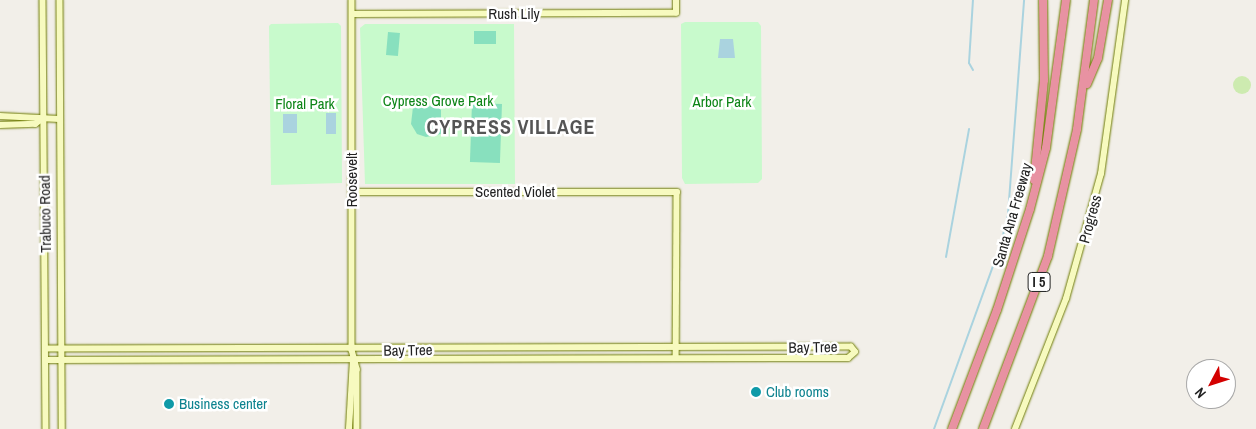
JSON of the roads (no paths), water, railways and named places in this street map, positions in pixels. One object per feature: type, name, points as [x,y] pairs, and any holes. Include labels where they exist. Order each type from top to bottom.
[{"type":"highway","points":[[1030,209],[1044,80],[1043,0]]},
{"type":"highway","name":"Santa Ana Freeway","points":[[952,429],[997,310],[1030,209],[1046,148],[1066,0]]},
{"type":"highway","name":"I 5","points":[[983,429],[1048,256],[1082,95],[1094,0]]},
{"type":"highway","points":[[1082,95],[1098,58],[1108,0]]},
{"type":"street","name":"Trabuco Road","points":[[43,0],[42,120],[47,349],[46,429]]},
{"type":"street","name":"Trabuco Road","points":[[60,0],[59,119],[62,429]]},
{"type":"street","name":"Roosevelt","points":[[349,429],[353,360],[352,0]]},
{"type":"street","name":"Rush Lily","points":[[352,14],[676,13],[676,0]]},
{"type":"street","name":"Progress","points":[[1015,429],[1066,299],[1101,174],[1124,0]]},
{"type":"street","points":[[0,116],[34,116],[42,120]]},
{"type":"street","points":[[0,125],[35,124],[42,120],[59,119]]},
{"type":"street","name":"Scented Violet","points":[[352,192],[677,192],[676,348]]},
{"type":"street","name":"Bay Tree","points":[[46,360],[848,358],[855,352],[851,347],[352,350],[47,349]]},
{"type":"street","points":[[676,348],[676,358]]},
{"type":"street","name":"Roosevelt","points":[[353,360],[357,369],[357,429]]},
{"type":"water","points":[[720,39],[733,39],[735,58],[718,58]]},
{"type":"water","points":[[326,113],[336,113],[336,134],[326,134]]},
{"type":"water","points":[[283,114],[297,114],[297,133],[283,133]]},
{"type":"waterway","points":[[973,0],[969,63],[973,70]]},
{"type":"waterway","points":[[934,429],[1000,247],[1008,214],[1024,0]]},
{"type":"waterway","points":[[946,257],[969,129]]},
{"type":"place","name":"Club rooms","points":[[756,392]]},
{"type":"place","name":"Business center","points":[[169,404]]},
{"type":"district","name":"CYPRESS VILLAGE","points":[[511,126]]},
{"type":"park label","name":"Cypress Grove Park","points":[[438,101]]},
{"type":"park label","name":"Arbor Park","points":[[722,102]]},
{"type":"park label","name":"Floral Park","points":[[305,104]]}]
